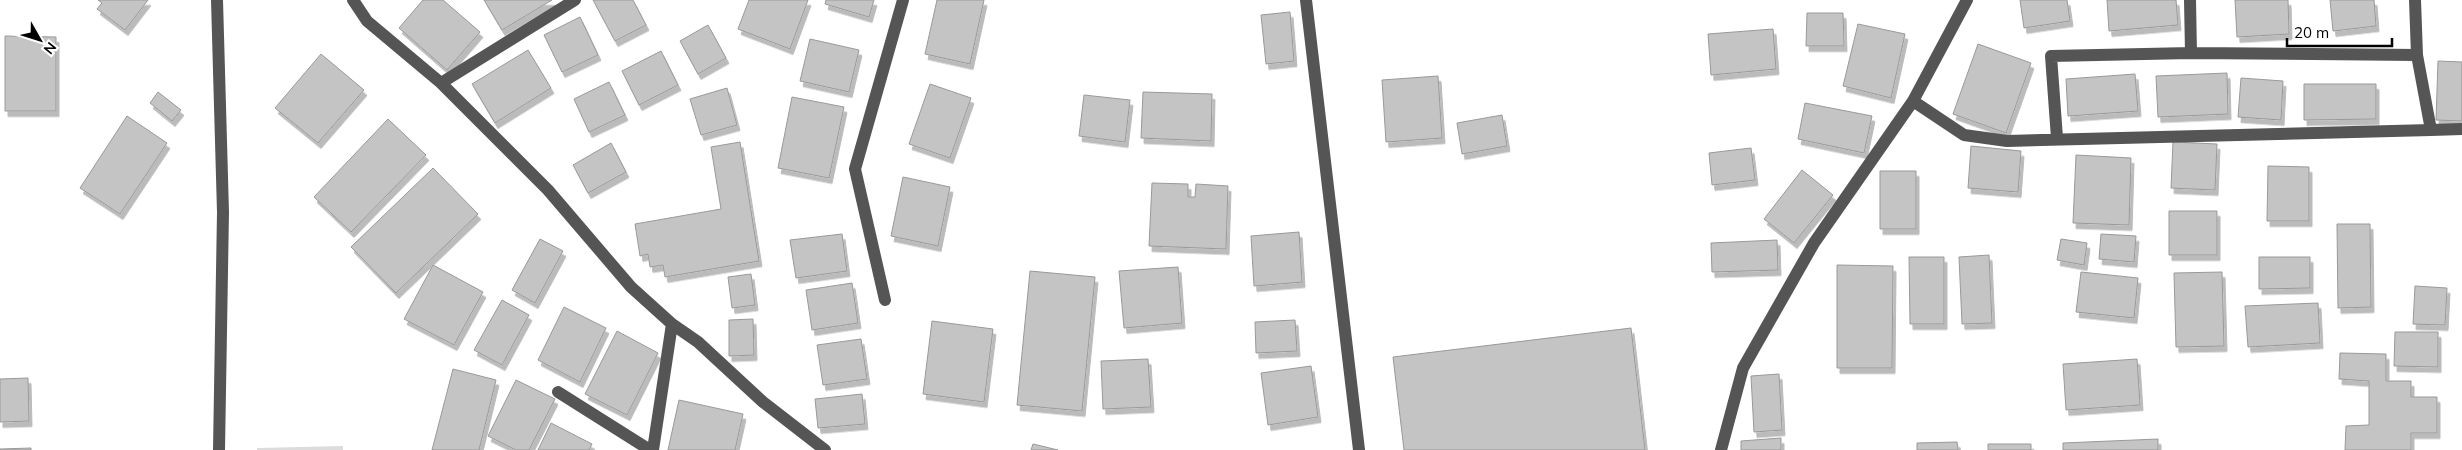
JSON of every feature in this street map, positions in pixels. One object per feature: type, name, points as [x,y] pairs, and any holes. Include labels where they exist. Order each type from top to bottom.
[{"type":"street","points":[[217,0],[222,212],[219,450]]},
{"type":"street","points":[[353,0],[367,21],[441,83],[548,190],[631,287],[672,324],[698,342],[763,402],[825,450]]},
{"type":"street","points":[[441,83],[575,0]]},
{"type":"street","points":[[885,300],[855,169],[902,0]]},
{"type":"street","points":[[1306,0],[1359,450]]},
{"type":"street","points":[[1721,450],[1743,368],[1814,243],[1913,101],[1967,0]]},
{"type":"street","points":[[2190,0],[2191,52]]},
{"type":"street","points":[[2415,0],[2417,55],[2431,130]]},
{"type":"street","points":[[2057,138],[2051,56],[2191,52],[2417,55]]},
{"type":"street","points":[[1913,101],[1964,135],[2007,141],[2057,138],[2462,129]]},
{"type":"street","points":[[558,392],[651,450],[672,324]]},
{"type":"shaded area","points":[[343,446],[343,450],[257,450],[257,448]]},
{"type":"building","points":[[98,0],[148,0],[125,30],[97,9],[102,3]]},
{"type":"building","points":[[423,0],[443,0],[480,32],[447,70],[399,28]]},
{"type":"building","points":[[484,0],[552,0],[502,30]]},
{"type":"building","points":[[593,0],[633,0],[646,25],[615,41]]},
{"type":"building","points":[[749,0],[808,0],[790,49],[738,29]]},
{"type":"building","points":[[826,0],[874,0],[869,17],[825,4]]},
{"type":"building","points":[[937,0],[984,0],[970,64],[925,54]]},
{"type":"building","points":[[2020,0],[2067,0],[2070,21],[2024,28]]},
{"type":"building","points":[[2107,0],[2176,0],[2178,25],[2109,31]]},
{"type":"building","points":[[2235,0],[2288,0],[2289,34],[2237,37]]},
{"type":"building","points":[[2330,0],[2374,0],[2376,26],[2333,31]]},
{"type":"building","points":[[1290,12],[1294,61],[1266,64],[1261,15]]},
{"type":"building","points":[[1807,13],[1843,13],[1844,46],[1806,46]]},
{"type":"building","points":[[580,17],[598,55],[562,72],[544,35]]},
{"type":"building","points":[[1858,24],[1905,34],[1891,98],[1843,86]]},
{"type":"building","points":[[708,25],[726,58],[698,74],[680,41]]},
{"type":"building","points":[[1773,29],[1776,69],[1711,75],[1708,34]]},
{"type":"building","points":[[5,36],[56,37],[56,111],[5,111]]},
{"type":"building","points":[[810,39],[859,50],[849,92],[800,81]]},
{"type":"building","points":[[1978,44],[2031,63],[2006,133],[1953,114]]},
{"type":"building","points":[[528,50],[551,88],[495,123],[472,84]]},
{"type":"building","points":[[661,51],[678,85],[639,105],[622,71]]},
{"type":"building","points":[[321,54],[364,90],[318,143],[275,108]]},
{"type":"building","points":[[2438,61],[2462,62],[2462,121],[2436,120]]},
{"type":"building","points":[[2227,73],[2228,114],[2158,117],[2156,76]]},
{"type":"building","points":[[2135,74],[2138,111],[2068,116],[2066,79]]},
{"type":"building","points":[[1438,76],[1442,138],[1386,142],[1382,80]]},
{"type":"building","points":[[2241,78],[2283,81],[2281,120],[2238,117]]},
{"type":"building","points":[[609,82],[625,115],[589,132],[574,99]]},
{"type":"building","points":[[930,84],[971,98],[950,158],[909,144]]},
{"type":"building","points":[[2304,84],[2376,84],[2376,119],[2304,120]]},
{"type":"building","points":[[727,88],[737,125],[701,135],[690,99]]},
{"type":"building","points":[[158,92],[181,110],[172,121],[150,103]]},
{"type":"building","points":[[1143,92],[1212,94],[1211,141],[1141,138]]},
{"type":"building","points":[[1084,95],[1130,100],[1125,142],[1079,136]]},
{"type":"building","points":[[792,97],[844,107],[829,178],[778,168]]},
{"type":"building","points":[[1805,103],[1872,116],[1864,153],[1798,139]]},
{"type":"building","points":[[1502,115],[1507,146],[1462,154],[1457,123]]},
{"type":"building","points":[[127,116],[167,143],[120,214],[80,188]]},
{"type":"building","points":[[388,119],[426,155],[351,232],[314,197]]},
{"type":"building","points":[[740,142],[759,261],[665,277],[663,265],[650,267],[648,254],[640,256],[635,224],[721,209],[711,147]]},
{"type":"building","points":[[2173,142],[2217,144],[2215,190],[2171,188]]},
{"type":"building","points":[[611,143],[626,172],[588,193],[573,165]]},
{"type":"building","points":[[1971,146],[2021,151],[2018,192],[1968,188]]},
{"type":"building","points":[[1751,148],[1755,180],[1712,185],[1709,153]]},
{"type":"building","points":[[2076,155],[2131,158],[2129,225],[2073,223]]},
{"type":"building","points":[[2268,166],[2309,167],[2309,221],[2267,221]]},
{"type":"building","points":[[433,168],[478,214],[396,293],[351,247]]},
{"type":"building","points":[[1802,170],[1833,195],[1794,243],[1764,219]]},
{"type":"building","points":[[1880,171],[1916,171],[1916,229],[1880,229]]},
{"type":"building","points":[[903,177],[950,187],[938,246],[891,236]]},
{"type":"building","points":[[1152,183],[1188,184],[1188,197],[1195,197],[1196,184],[1228,186],[1226,249],[1149,246]]},
{"type":"building","points":[[2169,211],[2217,211],[2217,255],[2169,255]]},
{"type":"building","points":[[2337,224],[2370,224],[2371,307],[2338,308]]},
{"type":"building","points":[[1299,232],[1302,282],[1254,286],[1251,236]]},
{"type":"building","points":[[842,234],[847,271],[796,278],[790,240]]},
{"type":"building","points":[[2101,234],[2136,236],[2134,262],[2099,259]]},
{"type":"building","points":[[540,239],[563,251],[535,303],[512,290]]},
{"type":"building","points":[[2061,239],[2087,243],[2084,265],[2057,260]]},
{"type":"building","points":[[1777,240],[1778,270],[1712,272],[1711,243]]},
{"type":"building","points":[[1989,255],[1992,323],[1962,324],[1959,257]]},
{"type":"building","points":[[1909,257],[1944,257],[1944,324],[1910,324]]},
{"type":"building","points":[[2259,257],[2310,257],[2310,288],[2259,289]]},
{"type":"building","points":[[433,265],[483,292],[454,345],[404,319]]},
{"type":"building","points":[[1837,265],[1893,266],[1892,368],[1837,368]]},
{"type":"building","points":[[1178,267],[1182,323],[1124,328],[1119,271]]},
{"type":"building","points":[[1030,271],[1095,277],[1082,411],[1017,405]]},
{"type":"building","points":[[2081,272],[2138,278],[2134,318],[2076,312]]},
{"type":"building","points":[[2222,272],[2224,346],[2176,347],[2174,273]]},
{"type":"building","points":[[751,274],[755,305],[732,308],[728,277]]},
{"type":"building","points":[[852,283],[858,323],[812,330],[806,290]]},
{"type":"building","points":[[2415,286],[2447,288],[2445,325],[2413,324]]},
{"type":"building","points":[[502,300],[529,315],[502,365],[474,350]]},
{"type":"building","points":[[2318,303],[2320,343],[2248,347],[2245,306]]},
{"type":"building","points":[[564,307],[606,328],[580,382],[538,360]]},
{"type":"building","points":[[753,319],[754,355],[729,356],[729,320]]},
{"type":"building","points":[[1295,320],[1297,351],[1256,353],[1255,322]]},
{"type":"building","points":[[932,321],[993,329],[984,402],[923,394]]},
{"type":"building","points":[[1631,328],[1645,450],[1404,450],[1393,357]]},
{"type":"building","points":[[617,331],[658,353],[627,415],[585,394]]},
{"type":"building","points":[[2395,332],[2438,332],[2438,367],[2394,366]]},
{"type":"building","points":[[861,339],[867,379],[823,385],[817,345]]},
{"type":"building","points":[[2340,353],[2386,354],[2386,381],[2411,381],[2411,397],[2437,397],[2437,433],[2411,433],[2411,450],[2345,450],[2346,426],[2369,425],[2369,381],[2339,379]]},
{"type":"building","points":[[1148,359],[1151,407],[1103,409],[1101,361]]},
{"type":"building","points":[[2137,359],[2140,405],[2066,410],[2063,364]]},
{"type":"building","points":[[1311,366],[1318,417],[1268,425],[1261,373]]},
{"type":"building","points":[[453,369],[496,380],[479,450],[432,450]]},
{"type":"building","points":[[1779,374],[1782,430],[1754,432],[1751,376]]},
{"type":"building","points":[[28,378],[29,421],[0,422],[0,379]]},
{"type":"building","points":[[516,380],[555,399],[529,450],[516,450],[488,436]]},
{"type":"building","points":[[862,394],[865,424],[818,428],[815,399]]},
{"type":"building","points":[[679,400],[743,414],[735,450],[668,450]]},
{"type":"building","points":[[551,423],[592,444],[589,450],[538,450]]},
{"type":"building","points":[[1781,438],[1781,450],[1741,450],[1741,441]]},
{"type":"building","points":[[2158,439],[2158,450],[2063,450],[2063,443]]},
{"type":"building","points":[[1957,442],[1958,450],[1917,450],[1917,443]]},
{"type":"building","points":[[1033,444],[1058,450],[1031,450]]},
{"type":"building","points":[[1988,444],[2031,444],[2031,450],[1988,450]]},
{"type":"building","points":[[31,448],[31,450],[0,450],[0,449]]}]
